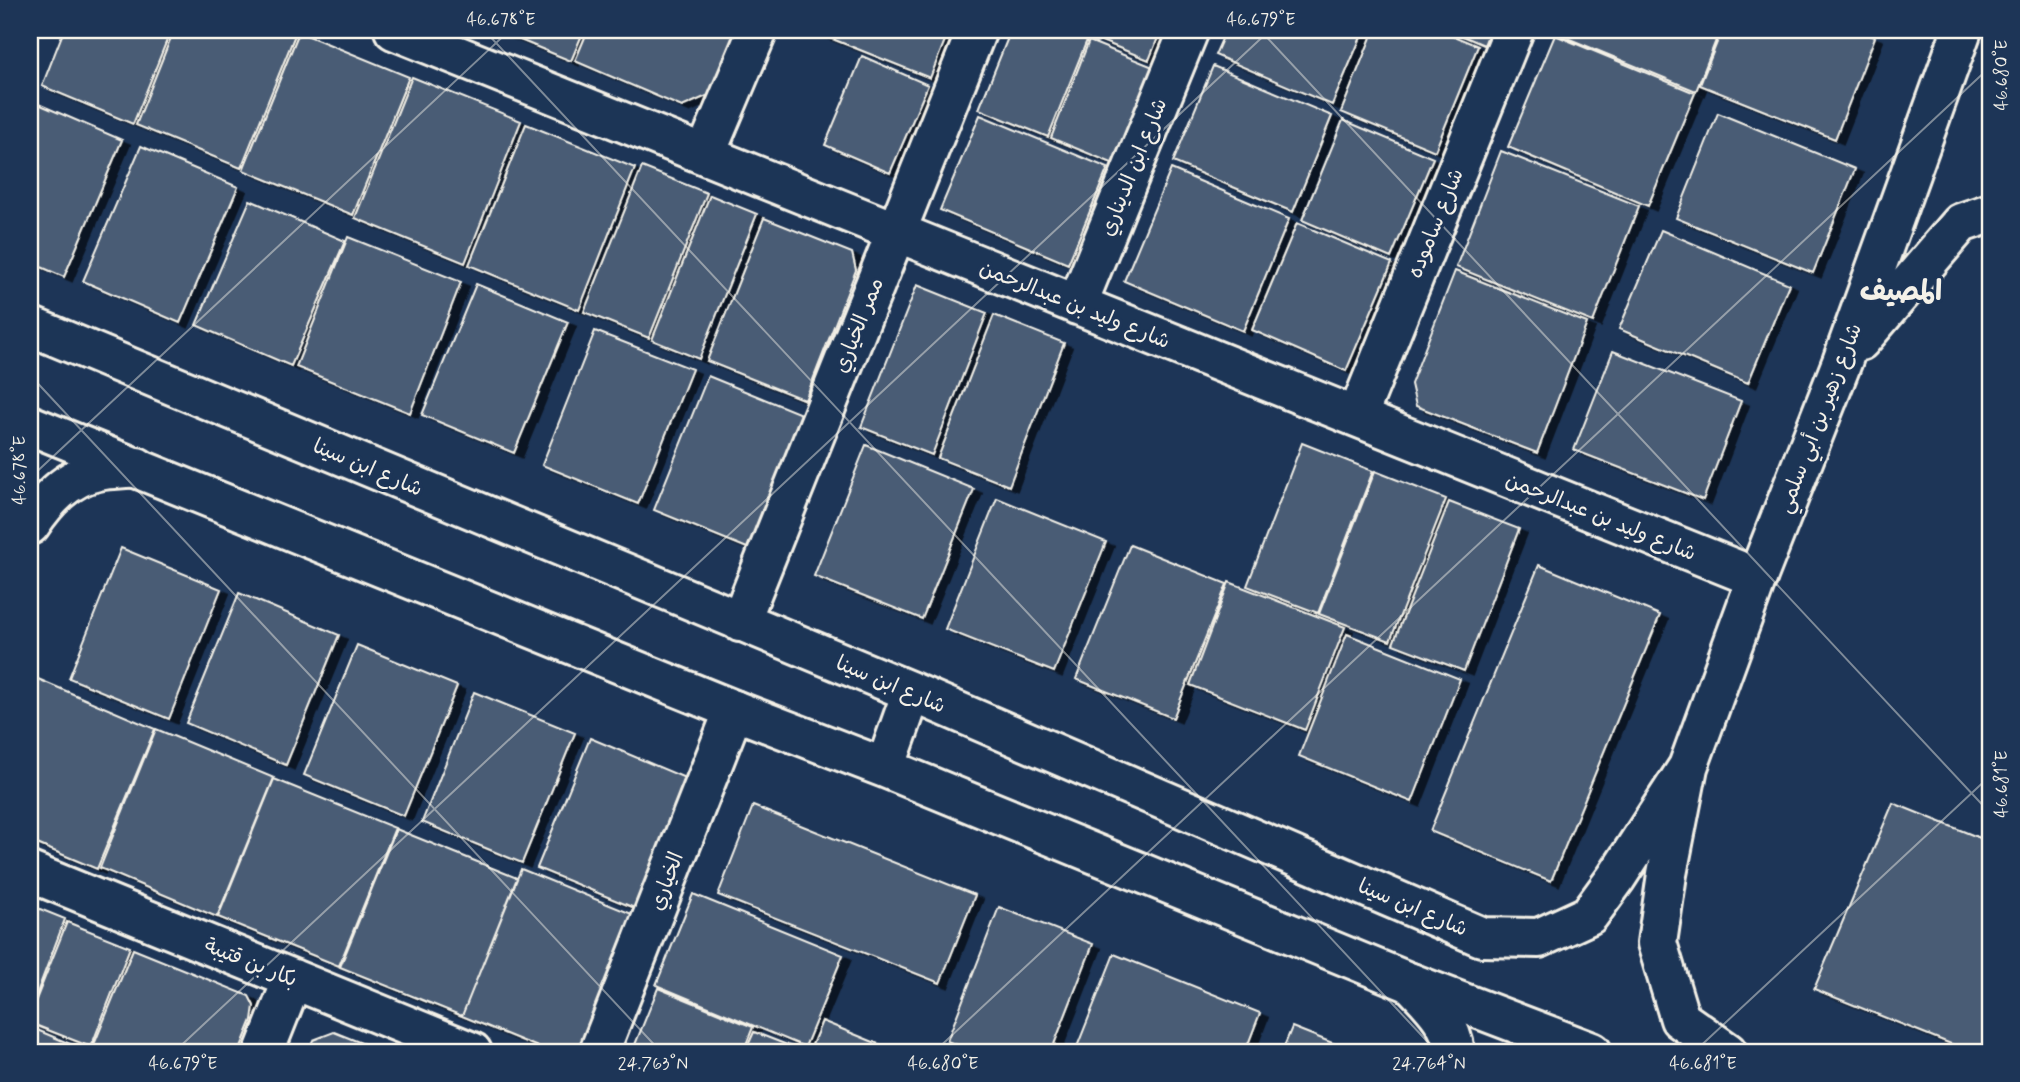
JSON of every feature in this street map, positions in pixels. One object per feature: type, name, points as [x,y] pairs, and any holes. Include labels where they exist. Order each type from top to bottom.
[{"type":"street","name":"شارع وليد بن عبدالرحمن","points":[[394,30],[1756,578]]},
{"type":"street","points":[[705,155],[758,30]]},
{"type":"street","name":"ممر الخياري","points":[[740,622],[977,30]]},
{"type":"street","name":"شارع ابن الديناري","points":[[1077,304],[1189,30]]},
{"type":"street","name":"شارع ساموده","points":[[1357,417],[1514,30]]},
{"type":"street","name":"شارع زهير بن أبي سلمي","points":[[1688,766],[1756,578],[1842,362],[1962,30]]},
{"type":"street","points":[[1842,362],[1961,223],[1990,213]]},
{"type":"street","name":"شارع ابن سينا","points":[[30,326],[912,692],[1482,937],[1539,939],[1588,915],[1616,878],[1688,766]]},
{"type":"street","points":[[30,425],[733,710],[885,768],[1411,983],[1592,1052]]},
{"type":"street","points":[[30,525],[44,505],[67,484],[96,471],[137,467]]},
{"type":"street","points":[[885,768],[912,692]]},
{"type":"street","name":"الخياري","points":[[599,1052],[733,710]]},
{"type":"street","points":[[1688,766],[1657,943],[1680,1019],[1727,1052]]},
{"type":"street","name":"بكار بن قتيبة","points":[[30,872],[472,1052]]},
{"type":"street","points":[[264,1052],[293,979]]},
{"type":"street","points":[[1411,983],[1449,1028],[1455,1052]]},
{"type":"building","points":[[64,30],[171,30],[133,124],[42,86]]},
{"type":"building","points":[[174,30],[296,32],[241,168],[136,125]]},
{"type":"building","points":[[496,30],[584,30],[571,61]]},
{"type":"building","points":[[588,30],[737,30],[709,95],[682,107],[575,61]]},
{"type":"building","points":[[810,30],[949,30],[930,78]]},
{"type":"building","points":[[1011,30],[1063,30],[1087,40],[1048,137],[979,109]]},
{"type":"building","points":[[1074,30],[1161,30],[1149,60]]},
{"type":"building","points":[[1226,30],[1364,30],[1332,105],[1215,55]]},
{"type":"building","points":[[1374,30],[1439,30],[1478,46],[1435,151],[1341,112]]},
{"type":"building","points":[[1449,30],[1490,30],[1484,45]]},
{"type":"building","points":[[1556,30],[1705,30],[1718,35],[1696,91],[1555,33]]},
{"type":"building","points":[[1722,30],[1857,30],[1875,37],[1835,139],[1700,85]]},
{"type":"building","points":[[299,32],[409,77],[353,215],[243,170]]},
{"type":"building","points":[[1555,35],[1695,93],[1648,206],[1508,147]]},
{"type":"building","points":[[1089,41],[1158,69],[1119,166],[1051,138]]},
{"type":"building","points":[[862,56],[928,85],[890,173],[825,145]]},
{"type":"building","points":[[1213,66],[1332,116],[1293,212],[1173,162]]},
{"type":"building","points":[[412,77],[521,121],[465,263],[355,218]]},
{"type":"building","points":[[36,103],[122,140],[64,277],[30,262],[30,117]]},
{"type":"building","points":[[1718,113],[1855,169],[1813,273],[1676,218]]},
{"type":"building","points":[[980,115],[1108,168],[1068,264],[940,210]]},
{"type":"building","points":[[1343,120],[1433,158],[1391,258],[1302,220]]},
{"type":"building","points":[[526,124],[635,168],[579,310],[469,265]]},
{"type":"building","points":[[141,146],[238,187],[180,323],[83,281]]},
{"type":"building","points":[[1501,151],[1639,206],[1593,322],[1456,267]]},
{"type":"building","points":[[642,167],[707,193],[649,338],[584,312]]},
{"type":"building","points":[[1171,169],[1289,219],[1243,331],[1124,281]]},
{"type":"building","points":[[710,195],[757,214],[699,359],[652,340]]},
{"type":"building","points":[[250,200],[345,241],[291,366],[196,325]]},
{"type":"building","points":[[764,218],[852,253],[856,270],[805,400],[707,361]]},
{"type":"building","points":[[1297,223],[1392,263],[1346,371],[1252,330]]},
{"type":"building","points":[[1661,230],[1789,284],[1748,383],[1619,329]]},
{"type":"building","points":[[348,237],[461,282],[410,413],[296,367]]},
{"type":"building","points":[[1455,271],[1587,323],[1537,453],[1416,406],[1411,384]]},
{"type":"building","points":[[476,284],[568,322],[514,453],[422,415]]},
{"type":"building","points":[[917,285],[987,313],[932,455],[861,427]]},
{"type":"building","points":[[994,315],[1064,343],[1009,486],[938,458]]},
{"type":"building","points":[[595,331],[692,369],[638,504],[542,465]]},
{"type":"building","points":[[1613,351],[1741,401],[1703,500],[1574,450]]},
{"type":"building","points":[[708,376],[806,416],[752,550],[654,510]]},
{"type":"building","points":[[1302,443],[1373,471],[1318,613],[1247,586]]},
{"type":"building","points":[[866,445],[974,489],[922,619],[814,576]]},
{"type":"building","points":[[1375,471],[1446,499],[1390,641],[1319,614]]},
{"type":"building","points":[[997,498],[1106,542],[1054,672],[945,629]]},
{"type":"building","points":[[1449,502],[1519,529],[1464,671],[1393,644]]},
{"type":"building","points":[[1130,545],[1227,584],[1173,718],[1076,679]]},
{"type":"building","points":[[121,548],[221,589],[169,719],[69,678]]},
{"type":"building","points":[[1539,565],[1660,615],[1551,881],[1430,831]]},
{"type":"building","points":[[1229,582],[1345,627],[1305,730],[1190,685]]},
{"type":"building","points":[[239,593],[339,635],[286,765],[186,723]]},
{"type":"building","points":[[1347,634],[1460,679],[1412,802],[1299,756]]},
{"type":"building","points":[[357,645],[457,686],[404,816],[304,775]]},
{"type":"building","points":[[31,676],[155,729],[97,869],[30,841]]},
{"type":"building","points":[[474,692],[575,733],[522,863],[422,822]]},
{"type":"building","points":[[156,729],[274,778],[217,917],[100,868]]},
{"type":"building","points":[[590,738],[690,780],[637,909],[537,868]]},
{"type":"building","points":[[274,779],[395,828],[339,966],[218,917]]},
{"type":"building","points":[[1893,803],[1990,842],[1990,1052],[1971,1052],[1814,989]]},
{"type":"building","points":[[753,806],[975,895],[940,983],[718,895]]},
{"type":"building","points":[[396,829],[517,878],[462,1016],[340,967]]},
{"type":"building","points":[[521,869],[632,914],[580,1045],[561,1052],[550,1052],[462,1016]]},
{"type":"building","points":[[693,894],[843,955],[805,1047],[656,985]]},
{"type":"building","points":[[30,905],[65,919],[30,1011]]},
{"type":"building","points":[[999,907],[1093,944],[1051,1052],[975,1052],[947,1041]]},
{"type":"building","points":[[67,922],[130,947],[91,1047],[30,1023],[30,1015]]},
{"type":"building","points":[[133,949],[249,996],[254,1006],[252,1020],[239,1052],[91,1052]]},
{"type":"building","points":[[1114,954],[1260,1013],[1245,1052],[1075,1052]]},
{"type":"building","points":[[658,988],[753,1027],[743,1052],[632,1052]]},
{"type":"building","points":[[822,1021],[898,1052],[809,1052]]},
{"type":"building","points":[[30,1027],[75,1046],[72,1052],[30,1052]]},
{"type":"building","points":[[1292,1027],[1355,1052],[1282,1052]]},
{"type":"building","points":[[334,1032],[384,1052],[308,1052],[313,1040]]},
{"type":"building","points":[[754,1032],[805,1052],[745,1052]]},
{"type":"building","points":[[936,1044],[958,1052],[933,1052]]},
{"type":"district","name":"المصيف","points":[[1901,290]]}]
